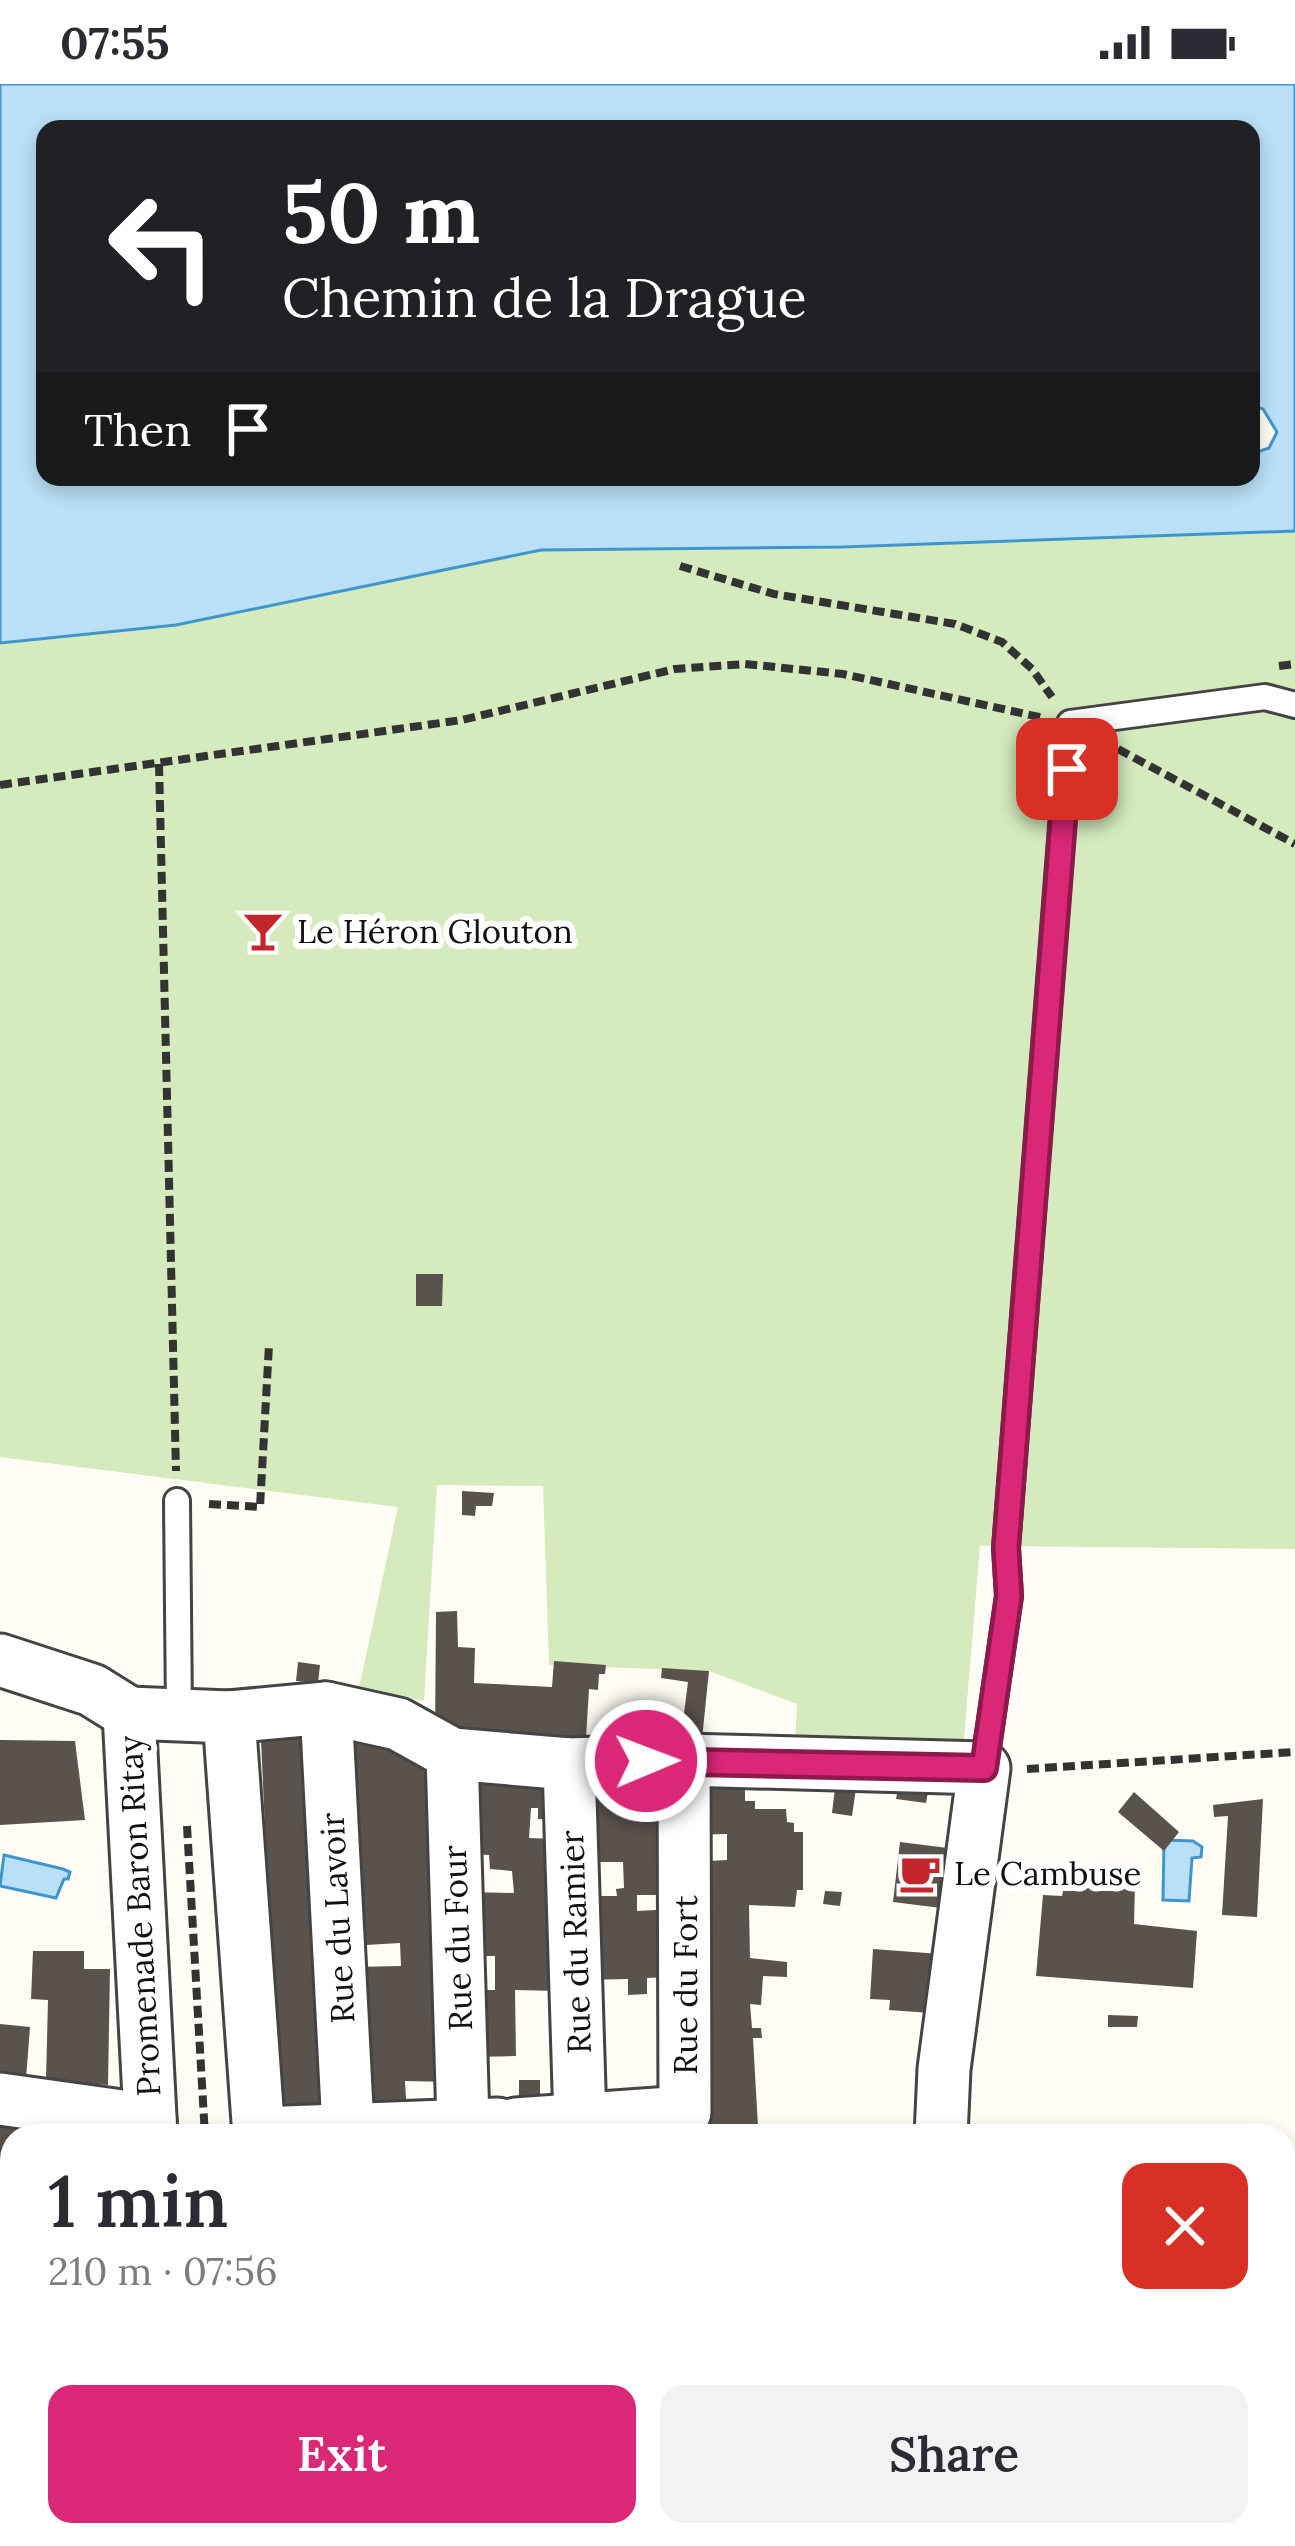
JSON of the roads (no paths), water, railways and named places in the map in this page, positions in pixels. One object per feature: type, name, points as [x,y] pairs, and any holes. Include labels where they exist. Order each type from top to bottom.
[{"type":"street","points":[[0,1660],[92,1690],[128,1713]]},
{"type":"street","name":"Promenade Baron Ritay","points":[[151,2124],[128,1713],[204,1716],[326,1708],[398,1724],[452,1754]]},
{"type":"street","name":"Rue du Lavoir","points":[[326,1708],[348,2124]]},
{"type":"street","points":[[204,1716],[258,2124]]},
{"type":"street","points":[[452,1754],[569,1764],[684,1760],[984,1768],[944,2069],[942,2124]]},
{"type":"street","name":"Rue du Four","points":[[452,1754],[463,2122]]},
{"type":"street","name":"Rue du Fort","points":[[559,2124],[685,2112],[684,1760]]},
{"type":"street","name":"Rue du Ramier","points":[[569,1764],[580,2121]]},
{"type":"street","points":[[0,2099],[130,2124]]},
{"type":"street","name":"Rue du Fort","points":[[417,2124],[476,2124]]},
{"type":"lane","points":[[984,1768],[1009,1596],[1006,1548],[1070,723],[1265,697],[1295,705]]},
{"type":"lane","points":[[176,1502],[204,1716]]},
{"type":"water","points":[[0,84],[1295,84],[1295,531],[842,547],[541,550],[176,625],[0,643]]},
{"type":"water","points":[[1164,1840],[1193,1841],[1202,1847],[1201,1857],[1192,1858],[1189,1901],[1163,1900]]},
{"type":"water","points":[[4,1855],[63,1869],[70,1872],[68,1879],[56,1898],[0,1886]]},
{"type":"place","name":"Le Héron Glouton","points":[[263,931]]},
{"type":"place","name":"Le Cambuse","points":[[920,1873]]}]
